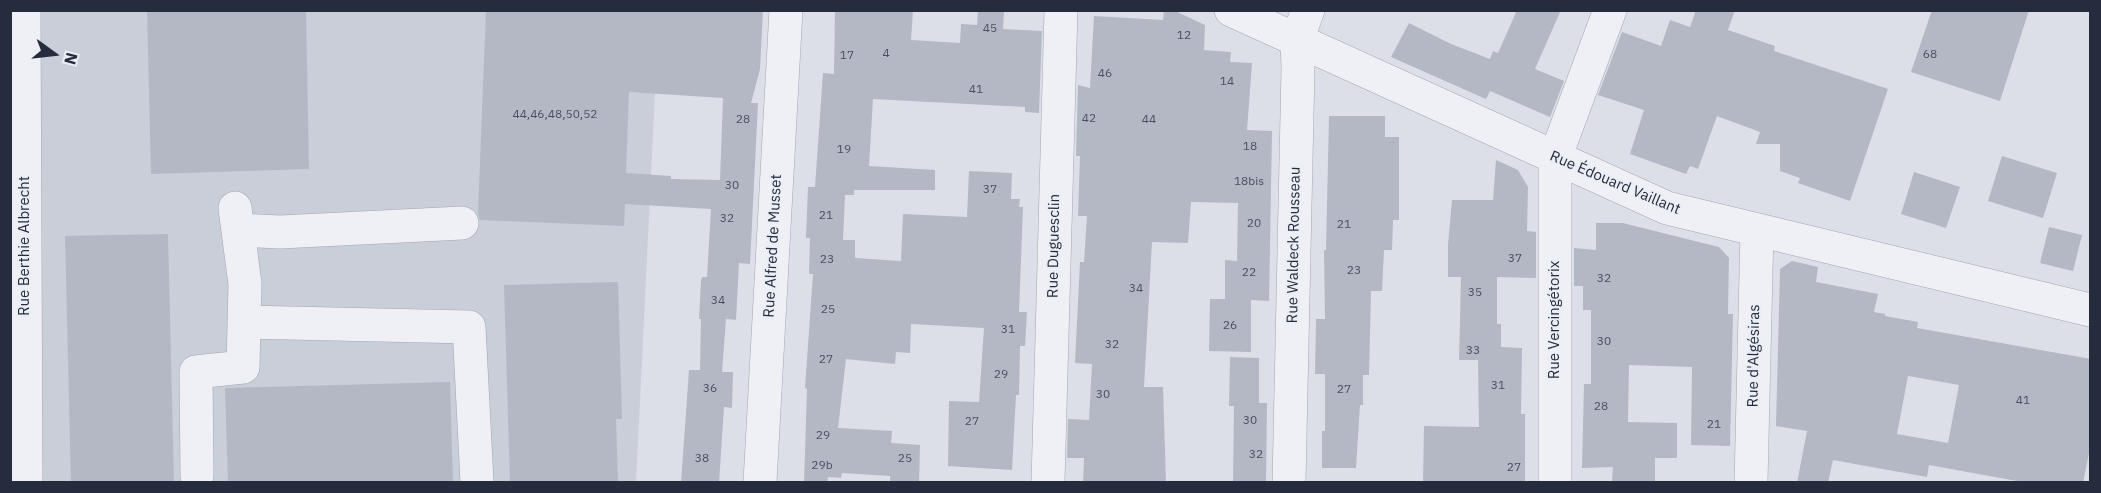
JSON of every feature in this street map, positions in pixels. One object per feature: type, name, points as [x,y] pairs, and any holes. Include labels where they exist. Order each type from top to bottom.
[{"type":"street","name":"Rue Berthie Albrecht","points":[[21,481],[18,202],[24,10]]},
{"type":"street","name":"Rue Alfred de Musset","points":[[760,483],[786,10]]},
{"type":"street","name":"Rue Duguesclin","points":[[1048,483],[1060,10]]},
{"type":"street","name":"Rue Édouard Vaillant","points":[[1231,10],[1303,25],[1556,158],[1667,208],[2091,309]]},
{"type":"street","name":"Rue Vercingétorix","points":[[1555,483],[1556,158],[1610,10]]},
{"type":"street","name":"Rue Waldeck Rousseau","points":[[1289,483],[1298,68],[1303,25]]},
{"type":"street","points":[[197,476],[195,372],[243,367],[245,284],[237,219],[280,232],[462,223]]},
{"type":"street","name":"Rue d'Algésiras","points":[[1751,483],[1757,230]]},
{"type":"street","points":[[244,322],[469,327],[477,483]]},
{"type":"shaded area","points":[[10,11],[659,11],[636,482],[11,482]]},
{"type":"building","points":[[147,10],[306,10],[309,169],[151,174]]},
{"type":"building","points":[[486,10],[763,10],[760,69],[751,103],[758,103],[750,264],[739,263],[736,320],[726,319],[722,372],[733,372],[732,408],[724,407],[719,483],[681,483],[689,370],[700,370],[701,281],[702,277],[707,277],[711,209],[625,204],[624,226],[480,220],[478,213]],"holes":[[[629,92],[723,98],[720,180],[671,179],[671,176],[626,173]]]},
{"type":"building","points":[[835,10],[913,10],[911,40],[960,43],[961,24],[977,25],[978,10],[1004,10],[1003,29],[1042,31],[1039,113],[1025,112],[1025,107],[873,99],[869,166],[935,170],[935,190],[854,190],[854,195],[845,195],[843,240],[855,240],[855,258],[901,261],[903,214],[967,217],[969,171],[1012,173],[1011,199],[1020,199],[1019,207],[1023,207],[1019,312],[1027,312],[1025,346],[1020,346],[1019,395],[1016,395],[1012,470],[948,466],[949,401],[979,402],[984,328],[911,324],[910,353],[896,352],[895,364],[846,359],[838,428],[892,431],[891,443],[920,445],[919,483],[890,483],[890,476],[842,473],[841,478],[828,477],[827,483],[804,483],[807,389],[805,388],[813,274],[809,274],[810,238],[806,238],[808,187],[815,187],[823,73],[834,74]]},
{"type":"building","points":[[1164,10],[1173,10],[1205,25],[1204,50],[1231,52],[1230,62],[1252,63],[1247,130],[1272,131],[1269,301],[1251,300],[1251,352],[1209,351],[1210,299],[1225,299],[1225,260],[1237,261],[1238,203],[1191,202],[1188,243],[1152,242],[1144,387],[1163,387],[1166,483],[1083,483],[1084,458],[1067,458],[1068,419],[1089,420],[1092,364],[1075,363],[1080,262],[1084,262],[1087,216],[1078,216],[1080,156],[1076,156],[1078,85],[1090,88],[1094,16],[1163,20]]},
{"type":"building","points":[[1517,10],[1561,10],[1535,69],[1564,81],[1550,117],[1490,91],[1486,99],[1391,57],[1409,23],[1451,44],[1490,59],[1493,51],[1498,53]]},
{"type":"building","points":[[1696,10],[1735,10],[1728,30],[1775,46],[1774,51],[1888,89],[1850,201],[1798,183],[1800,178],[1780,171],[1780,144],[1756,144],[1760,132],[1717,116],[1698,169],[1690,166],[1686,174],[1630,154],[1644,110],[1598,95],[1622,32],[1661,46],[1670,20],[1690,27]]},
{"type":"building","points":[[1932,10],[2029,10],[2000,101],[1911,72]]},
{"type":"building","points":[[1329,116],[1385,116],[1385,137],[1399,137],[1399,220],[1393,220],[1392,250],[1384,250],[1382,291],[1371,291],[1369,375],[1363,375],[1363,405],[1360,405],[1356,468],[1322,468],[1322,431],[1325,431],[1325,374],[1315,374],[1316,319],[1325,319],[1324,250],[1326,250]]},
{"type":"building","points":[[2002,156],[2057,173],[2043,218],[1988,201]]},
{"type":"building","points":[[1496,160],[1518,170],[1528,187],[1527,231],[1536,232],[1536,278],[1497,277],[1497,324],[1501,324],[1501,347],[1522,348],[1521,414],[1525,414],[1525,483],[1423,483],[1424,426],[1479,427],[1478,360],[1459,360],[1461,277],[1448,277],[1448,245],[1452,200],[1493,200]]},
{"type":"building","points":[[1914,172],[1960,187],[1946,228],[1901,214]]},
{"type":"building","points":[[1596,223],[1623,223],[1719,247],[1729,258],[1728,314],[1733,314],[1730,446],[1691,445],[1692,367],[1629,365],[1628,422],[1677,423],[1677,458],[1655,458],[1655,481],[1612,481],[1613,467],[1582,468],[1584,384],[1591,384],[1591,310],[1583,310],[1583,286],[1574,286],[1574,248],[1596,250]]},
{"type":"building","points":[[2049,227],[2082,235],[2073,271],[2040,263]]},
{"type":"building","points":[[168,234],[174,483],[71,483],[65,236]]},
{"type":"building","points":[[1792,261],[1818,267],[1816,282],[1878,294],[1874,312],[1918,322],[1917,328],[2091,359],[2091,443],[2083,483],[2028,483],[1929,465],[1927,477],[1833,460],[1828,483],[1797,483],[1807,431],[1776,426],[1780,269]],"holes":[[[1908,376],[1959,385],[1948,443],[1897,434]]]},
{"type":"building","points":[[618,282],[622,419],[616,419],[618,483],[510,483],[504,285]]},
{"type":"building","points":[[1230,357],[1259,358],[1259,403],[1267,403],[1266,483],[1233,483],[1234,406],[1229,406]]},
{"type":"building","points":[[450,382],[453,483],[228,483],[225,388]]}]
